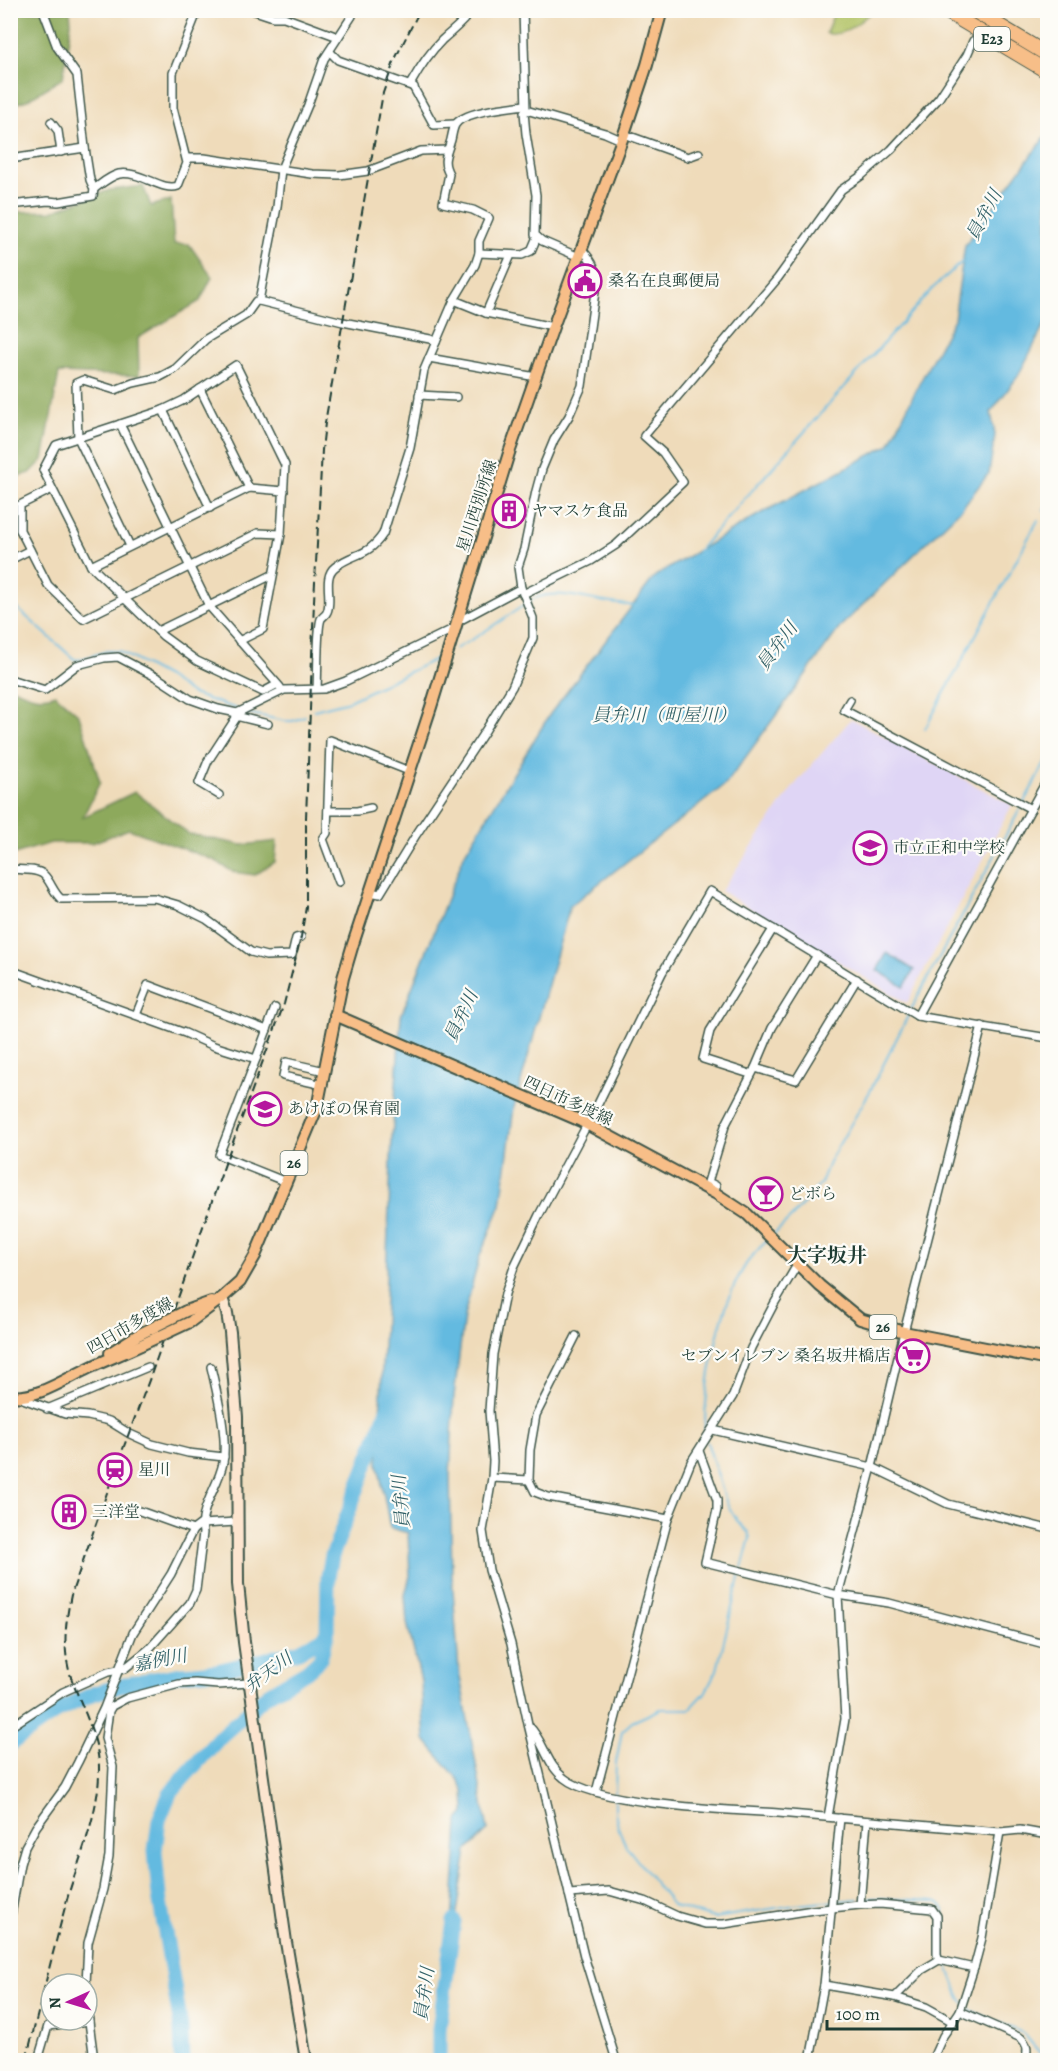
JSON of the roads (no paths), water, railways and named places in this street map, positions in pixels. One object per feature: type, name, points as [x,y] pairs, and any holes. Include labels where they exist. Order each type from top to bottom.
[{"type":"highway","name":"E23","points":[[944,10],[1046,62]]},
{"type":"highway","name":"E23","points":[[973,10],[1046,62]]},
{"type":"main road","name":"星川西別所線","points":[[339,1016],[343,978],[509,453],[647,65],[662,10]]},
{"type":"main road","name":"四日市多度線","points":[[140,1340],[190,1322],[240,1282],[255,1256],[317,1108],[339,1016],[584,1123],[715,1193],[747,1214],[797,1265],[847,1311],[860,1319],[903,1332],[1047,1360]]},
{"type":"main road","name":"四日市多度線","points":[[13,1399],[48,1389],[140,1340],[186,1311],[222,1298]]},
{"type":"street","points":[[10,205],[64,201],[93,196],[94,189],[90,180],[85,148],[77,75],[57,47],[42,10]]},
{"type":"street","points":[[94,189],[120,174],[136,175],[168,188],[178,186],[181,181],[186,169],[187,158],[173,108],[172,84],[176,65],[198,10]]},
{"type":"street","points":[[252,10],[284,17],[338,37]]},
{"type":"street","points":[[130,546],[78,438],[75,386],[78,381],[115,390],[160,377],[175,369],[206,339],[241,320],[259,300],[277,207],[281,169],[308,105],[324,59],[354,10]]},
{"type":"street","points":[[472,10],[464,23],[444,39],[425,59],[411,83],[434,125],[455,124],[488,111],[526,107],[688,157],[699,153]]},
{"type":"street","points":[[370,892],[380,894],[512,687],[532,638],[533,618],[524,597],[518,567],[536,491],[554,440],[569,416],[585,375],[585,353],[597,277],[586,254],[542,241],[535,235],[536,195],[524,112],[526,107],[523,10]]},
{"type":"street","points":[[219,795],[199,783],[208,761],[236,714],[284,690],[324,689],[345,681],[455,625],[524,597],[616,545],[683,482],[663,453],[644,435],[778,278],[841,189],[861,176],[891,150],[939,98],[967,55],[973,41]]},
{"type":"street","points":[[330,52],[338,60],[414,87]]},
{"type":"street","points":[[51,122],[58,131],[61,152]]},
{"type":"street","points":[[317,688],[320,621],[327,612],[329,576],[337,566],[365,553],[376,545],[383,534],[410,448],[424,370],[454,300],[466,283],[479,253],[479,241],[489,218],[473,210],[443,203],[449,174],[445,165],[447,150],[455,124]]},
{"type":"street","points":[[10,159],[85,148]]},
{"type":"street","points":[[187,158],[204,158],[320,175],[356,174],[421,151],[447,150]]},
{"type":"street","points":[[479,253],[522,255],[531,251],[537,237]]},
{"type":"street","points":[[486,313],[511,255]]},
{"type":"street","points":[[259,300],[343,322],[436,342]]},
{"type":"street","points":[[454,300],[486,313],[552,327]]},
{"type":"street","points":[[429,358],[536,377]]},
{"type":"street","points":[[239,641],[263,629],[281,534],[285,465],[236,365],[184,400],[163,410],[56,446],[44,470],[91,566],[123,599],[158,631],[197,661],[263,692],[276,686]]},
{"type":"street","points":[[200,389],[249,488]]},
{"type":"street","points":[[419,395],[456,397]]},
{"type":"street","points":[[163,410],[210,507]]},
{"type":"street","points":[[120,424],[210,606],[276,686],[284,690]]},
{"type":"street","points":[[91,566],[249,488],[284,491]]},
{"type":"street","points":[[52,489],[20,505],[20,530],[48,585],[83,618],[258,533],[281,534]]},
{"type":"street","points":[[10,560],[30,550]]},
{"type":"street","points":[[158,631],[272,575]]},
{"type":"street","points":[[10,679],[45,690],[77,665],[118,657],[158,678],[190,699],[268,724]]},
{"type":"street","points":[[850,700],[844,710],[1028,808]]},
{"type":"street","points":[[339,882],[323,839],[327,833],[330,740],[409,771]]},
{"type":"street","points":[[916,1015],[1028,808],[1047,778]]},
{"type":"street","points":[[328,811],[357,811],[371,808]]},
{"type":"street","points":[[10,869],[37,871],[43,874],[53,892],[61,899],[154,898],[178,905],[206,919],[251,952],[266,956],[292,955],[296,938],[301,937]]},
{"type":"street","points":[[616,2061],[569,1894],[515,1663],[489,1570],[483,1531],[493,1461],[489,1411],[493,1354],[505,1294],[514,1267],[584,1123],[662,974],[710,891],[916,1015],[1047,1038]]},
{"type":"street","points":[[773,929],[710,1031],[703,1059],[796,1080],[857,979]]},
{"type":"street","points":[[715,1193],[716,1186],[708,1182],[725,1126],[772,1028],[817,955]]},
{"type":"street","points":[[10,969],[214,1046],[256,1059]]},
{"type":"street","points":[[136,1015],[148,985],[267,1030]]},
{"type":"street","points":[[275,1008],[219,1155],[286,1182]]},
{"type":"street","points":[[828,1817],[845,1719],[838,1595],[982,1026]]},
{"type":"street","points":[[322,1085],[283,1076],[286,1062],[325,1071]]},
{"type":"street","points":[[596,1792],[668,1519],[691,1462],[733,1396],[751,1348],[797,1265]]},
{"type":"street","points":[[222,1298],[230,1332],[237,1417],[238,1584],[244,1642],[286,1942],[306,2061]]},
{"type":"street","points":[[576,1336],[536,1415],[530,1450],[529,1480],[535,1492],[548,1497],[668,1519]]},
{"type":"street","points":[[47,1409],[148,1367]]},
{"type":"street","points":[[10,1727],[63,1692],[108,1672],[118,1673],[124,1669],[149,1649],[190,1603],[196,1590],[201,1524],[205,1506],[224,1457],[222,1421],[212,1367]]},
{"type":"street","points":[[13,1399],[65,1414],[109,1420],[130,1434],[152,1444],[188,1453],[224,1457]]},
{"type":"street","points":[[711,1432],[872,1467],[948,1504],[1047,1529]]},
{"type":"street","points":[[701,1448],[717,1500],[717,1510],[705,1562],[838,1595],[889,1603],[1047,1645]]},
{"type":"street","points":[[492,1478],[529,1480]]},
{"type":"street","points":[[137,1510],[193,1530]]},
{"type":"street","points":[[87,1972],[88,1943],[103,1889],[109,1856],[113,1767],[105,1738],[109,1697],[133,1633],[171,1574],[193,1530],[201,1524],[237,1522]]},
{"type":"street","points":[[10,1921],[25,1847],[64,1787],[106,1710],[127,1698],[179,1684],[249,1683]]},
{"type":"street","points":[[528,1724],[536,1732],[552,1766],[564,1779],[578,1787],[611,1796],[684,1806],[1000,1832],[1020,1830],[1047,1835]]},
{"type":"street","points":[[810,2061],[824,1985],[840,1818]]},
{"type":"street","points":[[860,1901],[867,1821]]},
{"type":"street","points":[[932,2061],[943,2036],[962,2005],[974,1968],[982,1938],[1000,1832]]},
{"type":"street","points":[[569,1894],[609,1890],[645,1901],[677,1916],[705,1924],[724,1924],[860,1901],[932,1909],[938,1916],[937,1954],[943,1961]]},
{"type":"street","points":[[895,1997],[922,1970],[943,1961],[974,1968]]},
{"type":"street","points":[[824,1985],[895,1997],[926,2007],[953,2022]]},
{"type":"street","points":[[962,2005],[1021,2038],[1028,2048],[1026,2061]]},
{"type":"street","points":[[38,2061],[46,2032]]},
{"type":"street","points":[[90,2032],[94,2061]]},
{"type":"water","name":"員弁川（町屋川）","points":[[1047,134],[1047,320],[1018,376],[991,412],[995,435],[989,473],[962,508],[841,626],[726,784],[570,906],[514,1107],[501,1205],[479,1258],[464,1316],[454,1396],[450,1475],[452,1576],[459,1671],[488,1830],[467,1851],[450,1956],[458,1821],[465,1813],[464,1791],[458,1779],[425,1740],[421,1681],[407,1623],[405,1595],[410,1576],[408,1533],[390,1528],[378,1464],[392,1138],[401,1016],[465,853],[550,714],[655,576],[758,515],[889,445],[954,319],[965,245]]},
{"type":"water","points":[[887,953],[914,970],[904,987],[877,970]]},
{"type":"waterway","points":[[698,551],[932,289],[963,261]]},
{"type":"waterway","points":[[1044,511],[1048,504]]},
{"type":"waterway","points":[[925,729],[1038,520]]},
{"type":"waterway","points":[[455,649],[535,598],[553,595],[570,596],[634,606]]},
{"type":"waterway","points":[[10,602],[74,659],[78,660],[107,651],[119,651],[167,677],[192,694],[237,709]]},
{"type":"waterway","points":[[314,710],[349,701],[438,658]]},
{"type":"waterway","points":[[242,712],[285,721],[293,721],[305,716]]},
{"type":"waterway","points":[[911,1009],[1048,758]]},
{"type":"waterway","points":[[773,1235],[793,1216],[821,1183],[830,1160],[869,1093],[909,1014]]},
{"type":"waterway","points":[[705,1437],[710,1374],[726,1306],[744,1267],[769,1239]]},
{"type":"waterway","name":"弁天川","points":[[182,2060],[181,2027],[159,1896],[155,1851],[159,1820],[170,1793],[221,1736],[268,1694],[307,1671],[320,1659],[327,1636],[328,1576],[332,1556],[387,1410]]},
{"type":"waterway","points":[[707,1442],[727,1504],[750,1538],[742,1568]]},
{"type":"waterway","points":[[615,1794],[616,1763],[622,1731],[632,1722],[661,1709],[690,1709],[705,1693],[717,1670],[740,1574]]},
{"type":"waterway","name":"嘉例川","points":[[10,1744],[59,1710],[95,1693],[132,1683],[182,1674],[217,1671],[267,1659],[299,1651],[327,1636]]},
{"type":"waterway","points":[[615,1800],[619,1830],[626,1846],[673,1906],[714,1918],[795,1905],[858,1899]]},
{"type":"waterway","points":[[863,1899],[940,1903],[944,1910],[942,1950],[960,1998],[974,2012],[1023,2033],[1046,2060]]},
{"type":"waterway","name":"員弁川","points":[[439,2060],[439,2030],[454,1921]]},
{"type":"railway","points":[[26,2060],[68,1896],[93,1817],[98,1784],[99,1768],[96,1746],[72,1680],[67,1659],[66,1627],[71,1595],[284,1004],[301,937],[306,907],[306,818],[314,601],[325,423],[383,93],[395,59],[420,10]]},
{"type":"place","name":"桑名在良郵便局","points":[[585,281]]},
{"type":"place","name":"ヤマスケ食品","points":[[509,511]]},
{"type":"place","name":"市立正和中学校","points":[[870,848]]},
{"type":"place","name":"あけぼの保育園","points":[[265,1109]]},
{"type":"place","name":"どボら","points":[[766,1194]]},
{"type":"place","name":"セブンイレブン 桑名坂井橋店","points":[[913,1356]]},
{"type":"place","name":"星川","points":[[115,1470]]},
{"type":"place","name":"三洋堂","points":[[69,1512]]},
{"type":"district","name":"大字坂井","points":[[827,1255]]}]
